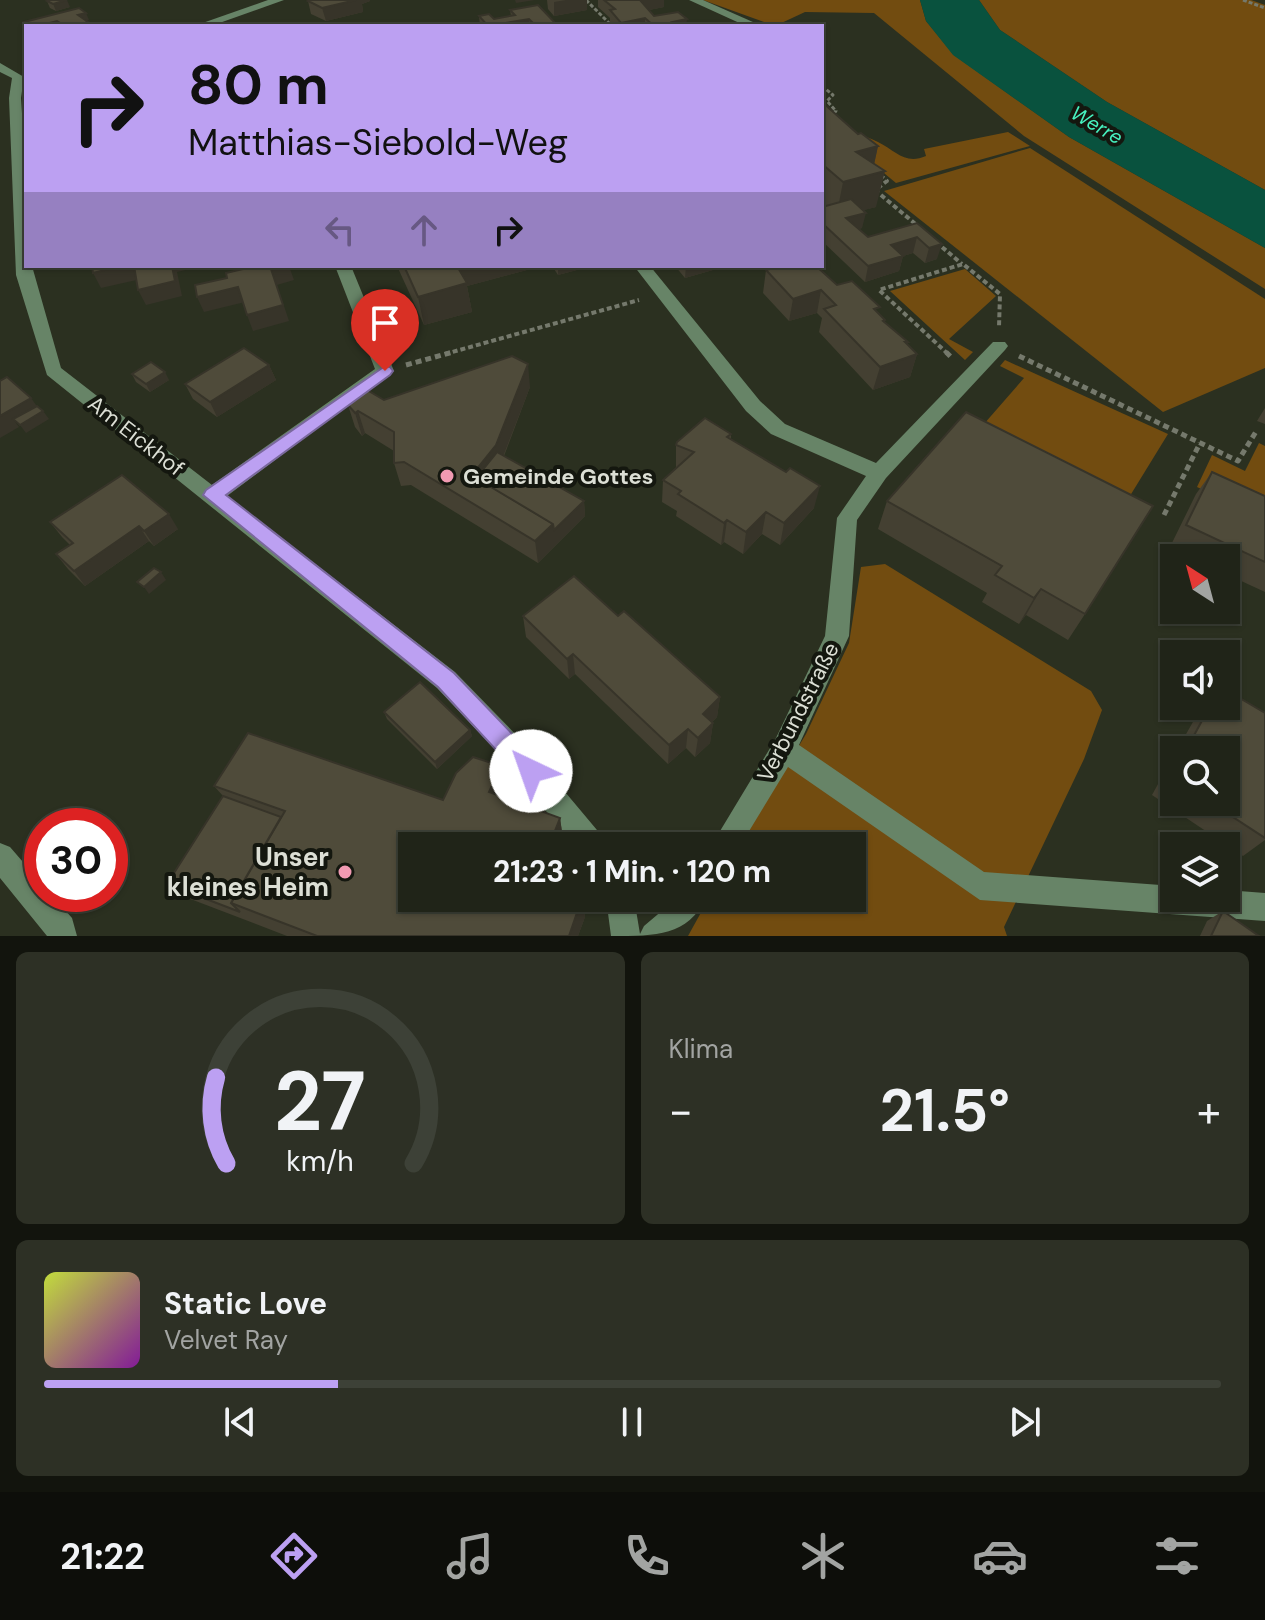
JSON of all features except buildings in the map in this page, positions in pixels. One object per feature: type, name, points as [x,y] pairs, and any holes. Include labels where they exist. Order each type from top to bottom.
[{"type":"street","points":[[206,24],[279,0]]},
{"type":"street","points":[[694,0],[751,24]]},
{"type":"street","name":"Am Eickhof","points":[[0,67],[18,77],[15,98],[24,275],[53,371],[446,680],[515,752],[581,832]]},
{"type":"street","points":[[213,495],[385,371],[344,268]]},
{"type":"street","points":[[644,268],[753,406],[778,429],[879,473]]},
{"type":"street","name":"Verbundstraße","points":[[734,832],[784,749],[837,636],[847,518],[879,473],[999,346]]},
{"type":"street","points":[[784,749],[980,886],[1265,907]]},
{"type":"street","points":[[0,857],[62,928],[62,936]]},
{"type":"street","points":[[622,912],[626,936]]},
{"type":"street","points":[[654,936],[685,912]]},
{"type":"path","points":[[586,0],[609,23],[606,24]]},
{"type":"path","points":[[1243,0],[1265,8]]},
{"type":"path","points":[[824,88],[833,95],[825,102],[836,111],[824,121]]},
{"type":"path","points":[[876,172],[887,181],[875,190],[1000,294],[999,346],[1238,461],[1257,430]]},
{"type":"path","points":[[963,264],[879,290],[971,376]]},
{"type":"path","points":[[385,371],[664,293]]},
{"type":"path","points":[[1164,515],[1200,443]]},
{"type":"shaded area","points":[[703,0],[920,0],[926,21],[954,55],[1069,137],[1265,248],[1265,289],[1024,136],[874,13],[805,12],[779,24],[769,24]]},
{"type":"shaded area","points":[[979,0],[1251,0],[1265,5],[1265,190],[1107,102],[1000,30]]},
{"type":"shaded area","points":[[833,131],[867,137],[912,159],[926,156],[924,149],[1008,132],[1030,146],[896,183]]},
{"type":"shaded area","points":[[1030,148],[1265,299],[1265,368],[1163,412],[884,191]]},
{"type":"shaded area","points":[[965,269],[996,296],[949,339],[973,352],[965,360],[890,291]]},
{"type":"shaded area","points":[[1005,360],[1168,434],[1117,517],[970,440],[1024,378],[1000,366]]},
{"type":"shaded area","points":[[1259,443],[1265,446],[1265,519],[1197,487],[1212,455],[1245,471]]},
{"type":"shaded area","points":[[885,564],[1091,691],[1102,710],[1084,759],[1004,927],[1007,936],[688,936],[701,912],[866,912],[866,832],[747,832],[806,734],[849,643],[861,567]]},
{"type":"water","name":"Werre","points":[[920,0],[979,0],[1000,30],[1107,102],[1265,190],[1265,248],[1069,137],[953,55],[926,21]]},
{"type":"place","name":"Gemeinde Gottes","points":[[447,476]]},
{"type":"place","name":"Unser kleines Heim","points":[[345,872]]},
{"type":"route","points":[[385,371],[213,495],[446,680],[531,771]]}]
